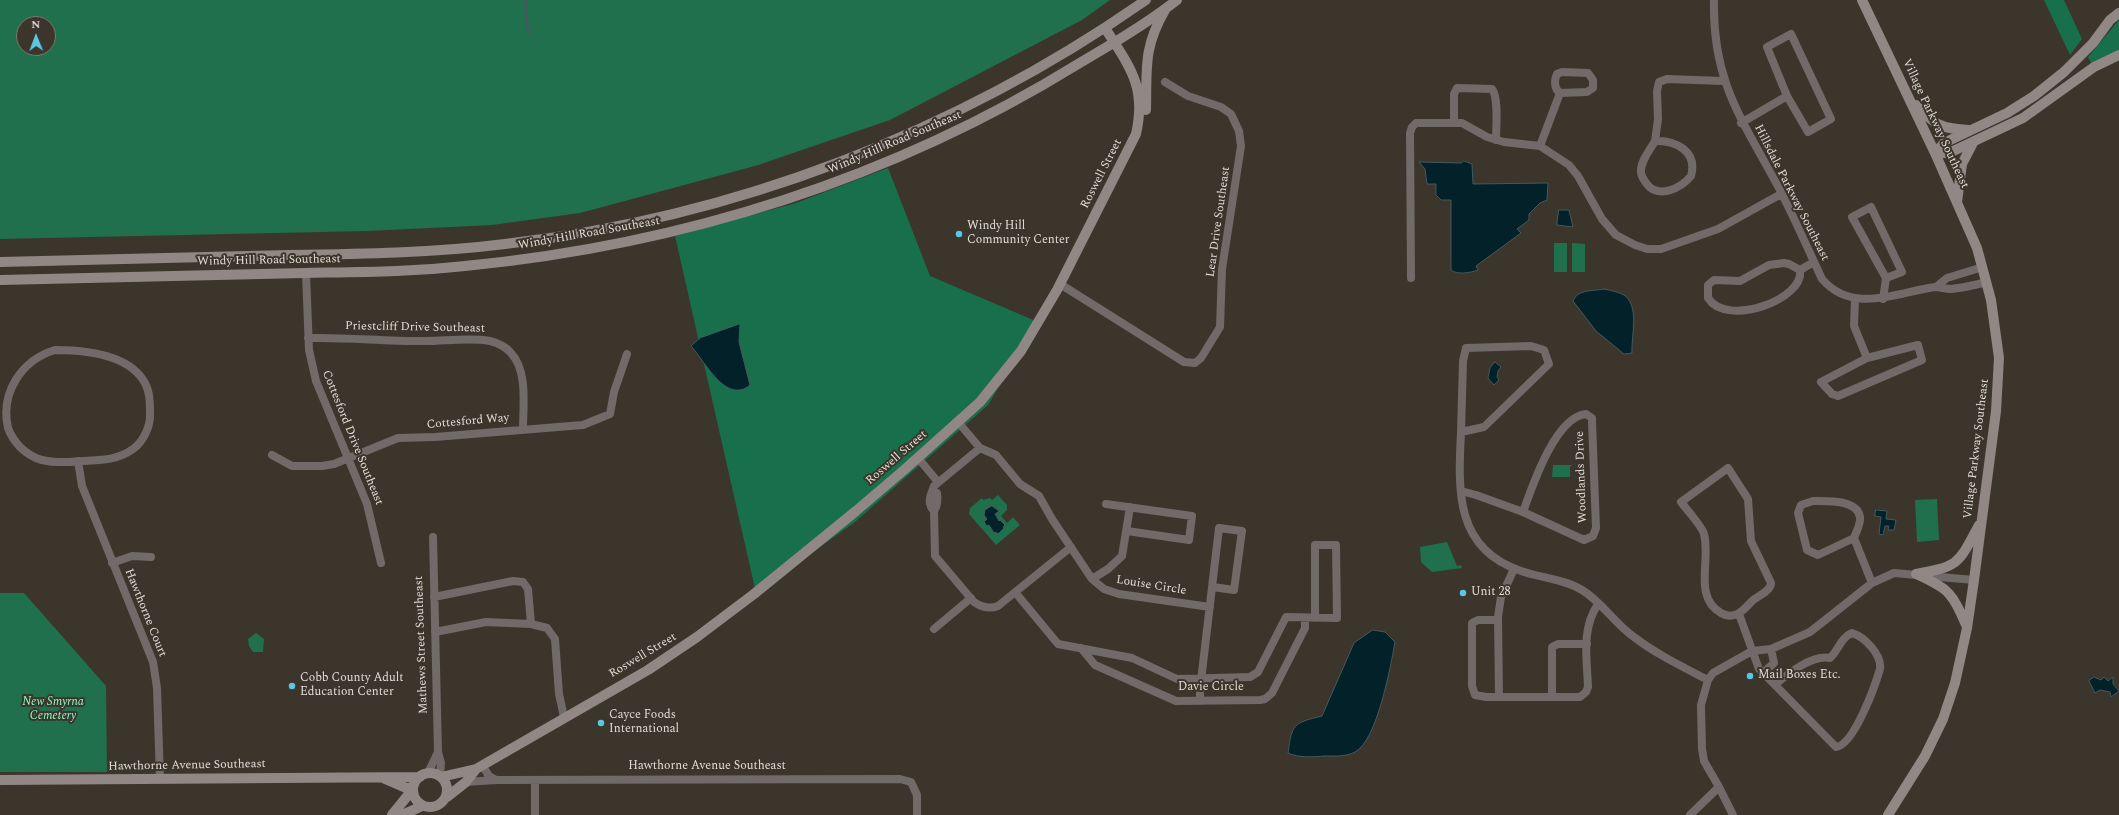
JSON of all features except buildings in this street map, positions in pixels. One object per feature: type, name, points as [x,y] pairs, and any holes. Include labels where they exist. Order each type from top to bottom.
[{"type":"street","name":"Windy Hill Road Southeast","points":[[0,262],[421,252],[539,240],[633,223],[757,191],[864,153],[929,125],[980,100],[1105,28],[1146,0]]},
{"type":"street","name":"Windy Hill Road Southeast","points":[[0,280],[433,269],[552,256],[646,239],[737,215],[808,193],[888,162],[943,138],[1015,101],[1114,42],[1177,0]]},
{"type":"street","name":"Hillsdale Parkway Southeast","points":[[1714,0],[1714,39],[1723,81],[1741,123],[1781,194],[1822,279],[1829,287],[1855,299],[1882,299],[1936,287],[1950,289],[1987,282]]},
{"type":"street","name":"Village Parkway Southeast","points":[[1862,0],[1935,153],[1983,267],[1998,343],[1998,384],[1974,580],[1967,628],[1955,683],[1943,719],[1926,756],[1888,815]]},
{"type":"street","points":[[1136,134],[1146,112],[1146,67],[1149,46],[1167,8]]},
{"type":"street","points":[[1935,153],[1944,143],[2020,105],[2064,72],[2094,43],[2110,20],[2119,13]]},
{"type":"street","name":"Roswell Street","points":[[441,777],[479,767],[648,670],[697,637],[783,571],[918,458],[980,402],[1021,351],[1060,284],[1136,134],[1139,107],[1136,80],[1131,67],[1105,28]]},
{"type":"street","points":[[1791,34],[1831,119],[1808,132],[1787,96],[1767,47],[1791,34]]},
{"type":"street","points":[[1935,153],[1949,153],[2023,118],[2089,71],[2119,55]]},
{"type":"street","points":[[1586,72],[1592,77],[1594,84],[1592,91],[1560,93],[1556,88],[1557,74],[1586,72]]},
{"type":"street","points":[[1655,141],[1677,144],[1682,147],[1689,158],[1691,176],[1676,188],[1662,192],[1654,191],[1649,188],[1642,175],[1642,166],[1655,141],[1658,119],[1657,91],[1659,82],[1667,79],[1723,81]]},
{"type":"street","name":"Lear Drive Southeast","points":[[1060,284],[1184,362],[1195,363],[1201,358],[1219,331],[1221,320],[1222,269],[1241,154],[1239,131],[1231,114],[1221,107],[1188,96],[1165,82]]},
{"type":"street","points":[[1454,123],[1454,94],[1457,88],[1492,89],[1495,92],[1496,103],[1496,140]]},
{"type":"street","points":[[1540,146],[1560,93]]},
{"type":"street","points":[[1741,123],[1787,96]]},
{"type":"street","points":[[1909,99],[1938,125],[1954,130],[1971,130]]},
{"type":"street","points":[[1411,278],[1410,130],[1416,123],[1454,123],[1466,125],[1496,140],[1540,146],[1573,171],[1602,219],[1616,235],[1635,246],[1647,249],[1661,249],[1718,229],[1781,194]]},
{"type":"street","points":[[1957,203],[1962,164],[1974,142]]},
{"type":"street","points":[[1882,299],[1886,278],[1852,217],[1871,207],[1902,272],[1886,278]]},
{"type":"street","points":[[1800,270],[1814,262]]},
{"type":"street","points":[[1790,264],[1800,270],[1798,282],[1793,289],[1762,308],[1727,311],[1718,308],[1708,298],[1708,285],[1714,280],[1740,281],[1769,265],[1790,264]]},
{"type":"street","name":"Hillsdale Parkway Southeast","points":[[1936,287],[1947,278],[1983,267]]},
{"type":"street","name":"Cottesford Drive Southeast","points":[[306,273],[308,338],[311,364],[316,381],[367,504],[381,563]]},
{"type":"street","points":[[1855,299],[1852,318],[1867,358]]},
{"type":"street","name":"Priestcliff Drive Southeast","points":[[308,338],[417,342],[471,339],[492,342],[503,346],[517,361],[523,383],[523,429]]},
{"type":"street","points":[[1918,345],[1922,360],[1838,396],[1832,394],[1821,382],[1867,358],[1918,345]]},
{"type":"street","points":[[1461,432],[1484,427],[1543,371],[1549,364],[1544,350],[1531,346],[1466,348],[1463,361],[1461,432],[1461,491],[1464,515],[1473,536],[1494,559],[1514,568],[1574,586],[1584,591],[1633,637],[1708,680]]},
{"type":"street","points":[[55,350],[68,350],[104,356],[123,363],[136,371],[145,383],[149,396],[151,417],[146,433],[138,446],[125,454],[109,460],[78,461],[49,461],[28,454],[12,436],[7,423],[5,398],[9,386],[30,362],[42,354],[55,350]]},
{"type":"street","name":"Cottesford Way","points":[[272,455],[292,466],[302,467],[334,464],[398,438],[435,437],[583,425],[610,414],[614,392],[627,354]]},
{"type":"street","name":"Woodlands Drive","points":[[1461,491],[1523,512],[1566,531],[1581,540],[1587,540],[1593,536],[1596,528],[1592,421],[1586,414],[1579,416],[1552,442],[1523,512]]},
{"type":"street","points":[[958,422],[980,448],[996,455],[1020,484],[1040,496],[1052,519],[1092,579],[1120,560],[1124,552],[1130,507]]},
{"type":"street","points":[[980,448],[938,482],[933,490],[937,493],[937,506],[934,511],[935,556],[971,598],[980,606],[995,607],[1071,547]]},
{"type":"street","points":[[918,458],[938,482]]},
{"type":"street","name":"Hawthorne Court","points":[[78,461],[82,486],[153,662],[156,675],[160,779]]},
{"type":"street","points":[[1728,468],[1748,499],[1751,540],[1771,583],[1769,589],[1756,598],[1739,614],[1727,616],[1715,609],[1707,601],[1704,534],[1681,502],[1728,468]]},
{"type":"street","points":[[1854,538],[1818,555],[1810,553],[1807,550],[1798,509],[1800,505],[1813,501],[1837,502],[1855,508],[1859,513],[1860,521],[1854,538],[1872,583]]},
{"type":"street","points":[[1106,504],[1192,516],[1190,540],[1127,531]]},
{"type":"street","points":[[1916,574],[1944,568],[1957,562],[1981,520]]},
{"type":"street","points":[[1200,701],[1201,678],[1212,587],[1220,528],[1242,531],[1234,590],[1212,587]]},
{"type":"street","name":"Mathews Street Southeast","points":[[433,537],[438,752],[441,763],[441,777]]},
{"type":"street","name":"Davie Circle","points":[[1015,592],[1058,644],[1132,658],[1177,679],[1250,677],[1254,675],[1286,618],[1305,618],[1315,618],[1337,618],[1336,544],[1315,545],[1315,618]]},
{"type":"street","points":[[112,563],[132,556],[151,557]]},
{"type":"street","points":[[1499,696],[1497,620],[1501,597],[1514,568]]},
{"type":"street","points":[[1733,815],[1704,761],[1702,749],[1701,705],[1708,680],[1720,667],[1752,651],[1771,648],[1810,632],[1872,583],[1894,573],[1974,580]]},
{"type":"street","points":[[1916,574],[1938,584],[1951,594],[1967,628]]},
{"type":"street","name":"Louise Circle","points":[[1092,579],[1104,589],[1119,594],[1210,607]]},
{"type":"street","points":[[434,597],[513,581],[523,582],[528,589],[531,624]]},
{"type":"street","points":[[934,629],[971,598]]},
{"type":"street","points":[[1497,620],[1478,620],[1472,623],[1472,686],[1475,695],[1479,697],[1580,697],[1586,692],[1588,687],[1587,626],[1591,615],[1598,604]]},
{"type":"street","points":[[1739,614],[1745,626],[1759,669],[1833,746],[1839,747],[1845,743],[1861,718],[1879,674],[1881,664],[1872,648],[1852,633],[1843,638],[1836,652],[1830,658],[1824,657],[1792,670],[1775,685]]},
{"type":"street","name":"Davie Circle","points":[[1081,648],[1095,665],[1176,701],[1260,700],[1268,697],[1305,628],[1305,618]]},
{"type":"street","points":[[435,632],[486,622],[531,624],[546,628],[556,639],[559,694],[564,717]]},
{"type":"street","points":[[1552,697],[1552,647],[1558,644],[1587,644]]},
{"type":"street","points":[[1763,673],[1774,663],[1771,648]]},
{"type":"street","name":"Mathews Street Southeast","points":[[424,775],[438,752]]},
{"type":"street","name":"Roswell Street","points":[[444,801],[466,782],[479,767]]},
{"type":"street","points":[[479,767],[496,780]]},
{"type":"street","points":[[392,815],[424,775],[441,777],[448,788],[438,815]]},
{"type":"street","name":"Hawthorne Avenue Southeast","points":[[0,780],[424,775]]},
{"type":"street","name":"Hawthorne Avenue Southeast","points":[[374,776],[393,781],[406,788],[413,789]]},
{"type":"street","name":"Hawthorne Avenue Southeast","points":[[466,782],[496,780],[900,779],[911,782],[915,788],[917,815]]},
{"type":"street","points":[[535,780],[535,815]]},
{"type":"street","points":[[1690,815],[1719,787]]},
{"type":"street","points":[[413,789],[414,797],[424,809]]},
{"type":"street","points":[[402,815],[433,808],[444,801]]},
{"type":"green space","points":[[0,0],[1110,0],[1082,20],[890,120],[755,166],[580,213],[492,225],[367,231],[0,239]]},
{"type":"green space","points":[[2044,0],[2064,0],[2082,39],[2070,55]]},
{"type":"green space","points":[[2119,20],[2119,50],[2091,63],[2088,57]]},
{"type":"green space","points":[[888,168],[930,276],[1038,322],[988,405],[855,522],[756,593],[675,236],[796,203]]},
{"type":"green space","points":[[1554,243],[1567,243],[1567,272],[1554,272]]},
{"type":"green space","points":[[1572,243],[1585,244],[1585,272],[1572,272]]},
{"type":"green space","points":[[1553,465],[1572,465],[1570,467],[1570,477],[1552,477]]},
{"type":"green space","points":[[998,495],[1007,505],[1007,510],[1001,516],[1007,523],[1013,517],[1020,525],[996,545],[969,514],[970,508],[982,498],[983,500],[990,498],[992,500]],"holes":[[[995,507],[998,511],[995,514],[999,521],[1000,520],[1002,527],[991,528],[984,522]]]},
{"type":"green space","points":[[1937,499],[1939,540],[1917,542],[1915,500]]},
{"type":"green space","points":[[1447,542],[1457,566],[1461,565],[1462,568],[1432,572],[1421,562],[1420,547]]},
{"type":"green space","name":"New Smyrna Cemetery","points":[[0,593],[24,593],[106,686],[107,772],[0,772]]},
{"type":"green space","points":[[256,633],[264,639],[263,652],[253,652],[249,646],[248,639]]},
{"type":"water","points":[[1464,161],[1472,164],[1473,184],[1548,183],[1547,200],[1540,203],[1529,214],[1529,220],[1517,229],[1521,233],[1476,266],[1478,270],[1468,273],[1460,273],[1451,270],[1451,200],[1441,200],[1436,195],[1436,184],[1427,184],[1425,169],[1419,162],[1461,163]]},
{"type":"water","points":[[1559,210],[1569,210],[1573,227],[1557,225]]},
{"type":"water","points":[[1605,289],[1624,295],[1632,306],[1634,322],[1632,353],[1624,354],[1596,331],[1573,301],[1578,294],[1582,292]]},
{"type":"water","points":[[740,324],[739,342],[750,385],[741,390],[733,389],[724,385],[717,379],[691,346],[700,338]]},
{"type":"water","points":[[1495,362],[1501,367],[1498,371],[1497,377],[1499,380],[1494,385],[1488,378],[1490,368]]},
{"type":"water","points":[[992,506],[999,511],[995,514],[999,521],[1000,520],[1005,525],[998,534],[996,532],[994,533],[989,525],[987,526],[984,522],[987,519],[984,515],[985,510]]},
{"type":"water","points":[[1876,510],[1887,511],[1886,519],[1896,520],[1894,530],[1888,530],[1889,526],[1885,526],[1883,535],[1879,534],[1881,517],[1875,516]]},
{"type":"water","points":[[1373,630],[1385,632],[1395,642],[1382,702],[1370,733],[1363,745],[1351,754],[1336,756],[1306,757],[1288,753],[1293,730],[1300,723],[1322,716],[1354,643]]},
{"type":"water","points":[[2094,677],[2101,680],[2104,677],[2108,681],[2113,677],[2113,684],[2119,691],[2111,697],[2110,692],[2100,690],[2095,693],[2089,681]]},
{"type":"waterway","points":[[525,0],[528,33]]},
{"type":"place","name":"Windy Hill Community Center","points":[[959,234]]},
{"type":"place","name":"Unit 28","points":[[1463,593]]},
{"type":"place","name":"Mail Boxes Etc.","points":[[1750,676]]},
{"type":"place","name":"Cobb County Adult Education Center","points":[[292,686]]},
{"type":"place","name":"Cayce Foods International","points":[[601,723]]}]
